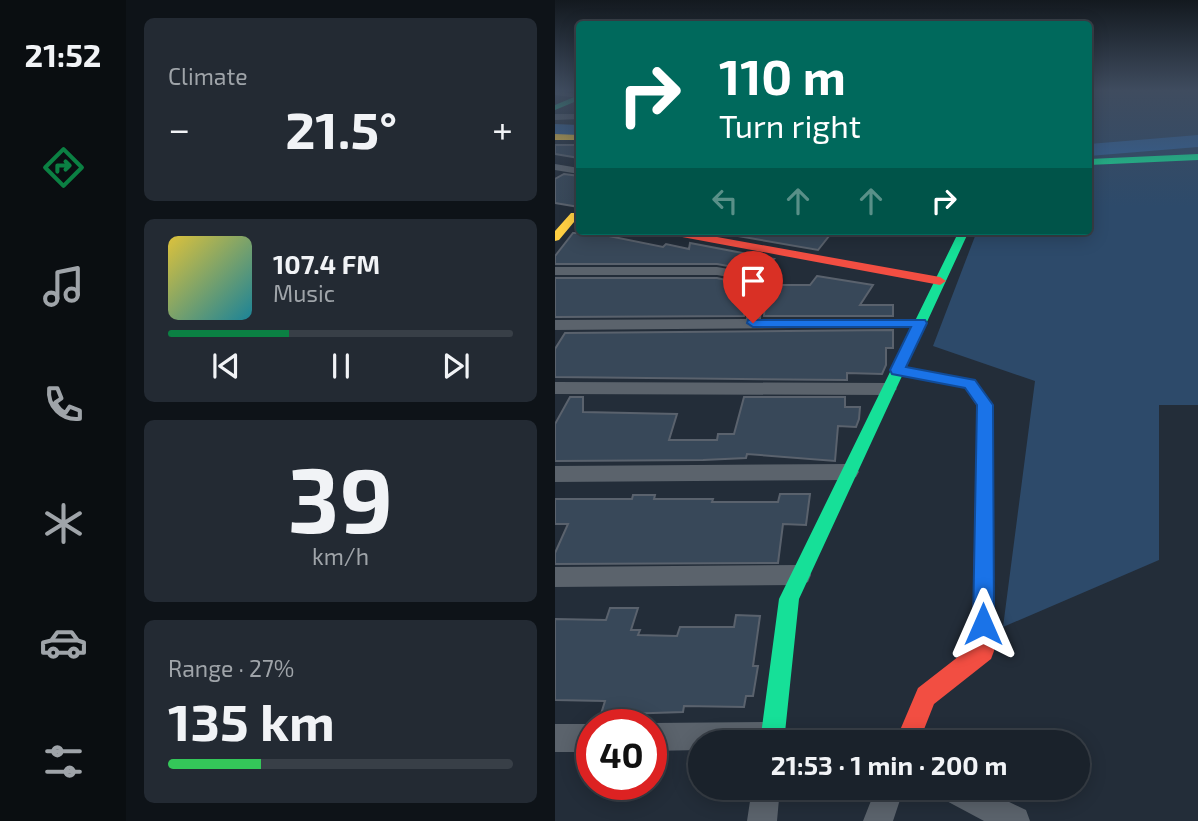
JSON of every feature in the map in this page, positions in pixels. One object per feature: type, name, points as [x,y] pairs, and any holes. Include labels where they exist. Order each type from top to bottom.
[{"type":"main road","points":[[555,137],[576,138]]},
{"type":"main road","points":[[1092,162],[1198,156]]},
{"type":"main road","points":[[555,212],[576,215]]},
{"type":"main road","points":[[555,238],[576,216]]},
{"type":"main road","points":[[691,235],[940,281]]},
{"type":"main road","points":[[773,730],[789,600],[962,235]]},
{"type":"main road","points":[[897,370],[970,384],[985,405],[983,652],[926,696],[912,730]]},
{"type":"street","points":[[555,167],[576,170]]},
{"type":"street","points":[[555,271],[717,271],[759,278],[753,323]]},
{"type":"street","points":[[555,325],[920,323]]},
{"type":"street","points":[[555,388],[889,389]]},
{"type":"street","points":[[555,474],[849,472]]},
{"type":"street","points":[[555,577],[800,575]]},
{"type":"street","points":[[667,737],[688,738]]},
{"type":"street","points":[[555,738],[576,738]]},
{"type":"street","points":[[762,821],[765,800]]},
{"type":"street","points":[[878,821],[886,800]]},
{"type":"street","points":[[974,800],[1015,821]]},
{"type":"shaded area","points":[[1092,129],[1198,129],[1198,405],[1159,405],[1159,560],[1003,627],[1035,381],[933,346],[975,235],[1092,235]]},
{"type":"building","points":[[555,145],[576,145],[576,158],[555,154]]},
{"type":"building","points":[[564,174],[576,176],[576,206],[555,203],[555,179]]},
{"type":"building","points":[[573,233],[576,233],[604,235],[663,247],[666,244],[689,249],[690,243],[774,259],[761,272],[717,264],[555,264],[555,256]]},
{"type":"building","points":[[732,235],[830,235],[818,250]]},
{"type":"building","points":[[817,276],[873,285],[860,305],[893,305],[893,316],[764,316],[766,285],[810,285]]},
{"type":"building","points":[[555,278],[717,278],[749,285],[744,316],[555,317]]},
{"type":"building","points":[[893,330],[893,348],[886,348],[886,365],[882,374],[847,373],[847,380],[555,377],[555,349],[565,333]]},
{"type":"building","points":[[570,397],[583,397],[583,412],[677,414],[669,440],[717,440],[718,434],[734,434],[744,397],[845,397],[845,407],[860,407],[856,427],[838,426],[835,461],[747,454],[746,458],[703,460],[555,461],[555,424]]},
{"type":"building","points":[[780,494],[810,494],[806,525],[783,524],[778,563],[555,564],[555,553],[568,524],[555,524],[555,499],[632,499],[633,495],[655,495],[654,499],[778,502]]},
{"type":"building","points":[[610,608],[638,608],[631,630],[640,630],[638,635],[677,636],[680,627],[734,627],[736,615],[760,616],[753,666],[758,666],[753,696],[746,696],[744,707],[684,706],[683,712],[667,713],[667,709],[603,709],[605,701],[555,700],[555,619],[606,620]]},
{"type":"waterway","points":[[555,130],[576,131]]},
{"type":"waterway","points":[[1092,150],[1199,141]]},
{"type":"traffic: fast","points":[[1092,162],[1199,157]]},
{"type":"traffic: fast","points":[[773,730],[789,599],[962,235]]},
{"type":"traffic: slow","points":[[555,137],[576,138]]},
{"type":"traffic: slow","points":[[555,238],[575,215]]},
{"type":"traffic: jam","points":[[688,235],[940,281]]},
{"type":"traffic: jam","points":[[897,370],[970,384],[985,405],[983,651],[926,696],[912,730]]},
{"type":"route","points":[[753,323],[920,323],[897,370],[970,384],[985,405],[983,624]]}]
